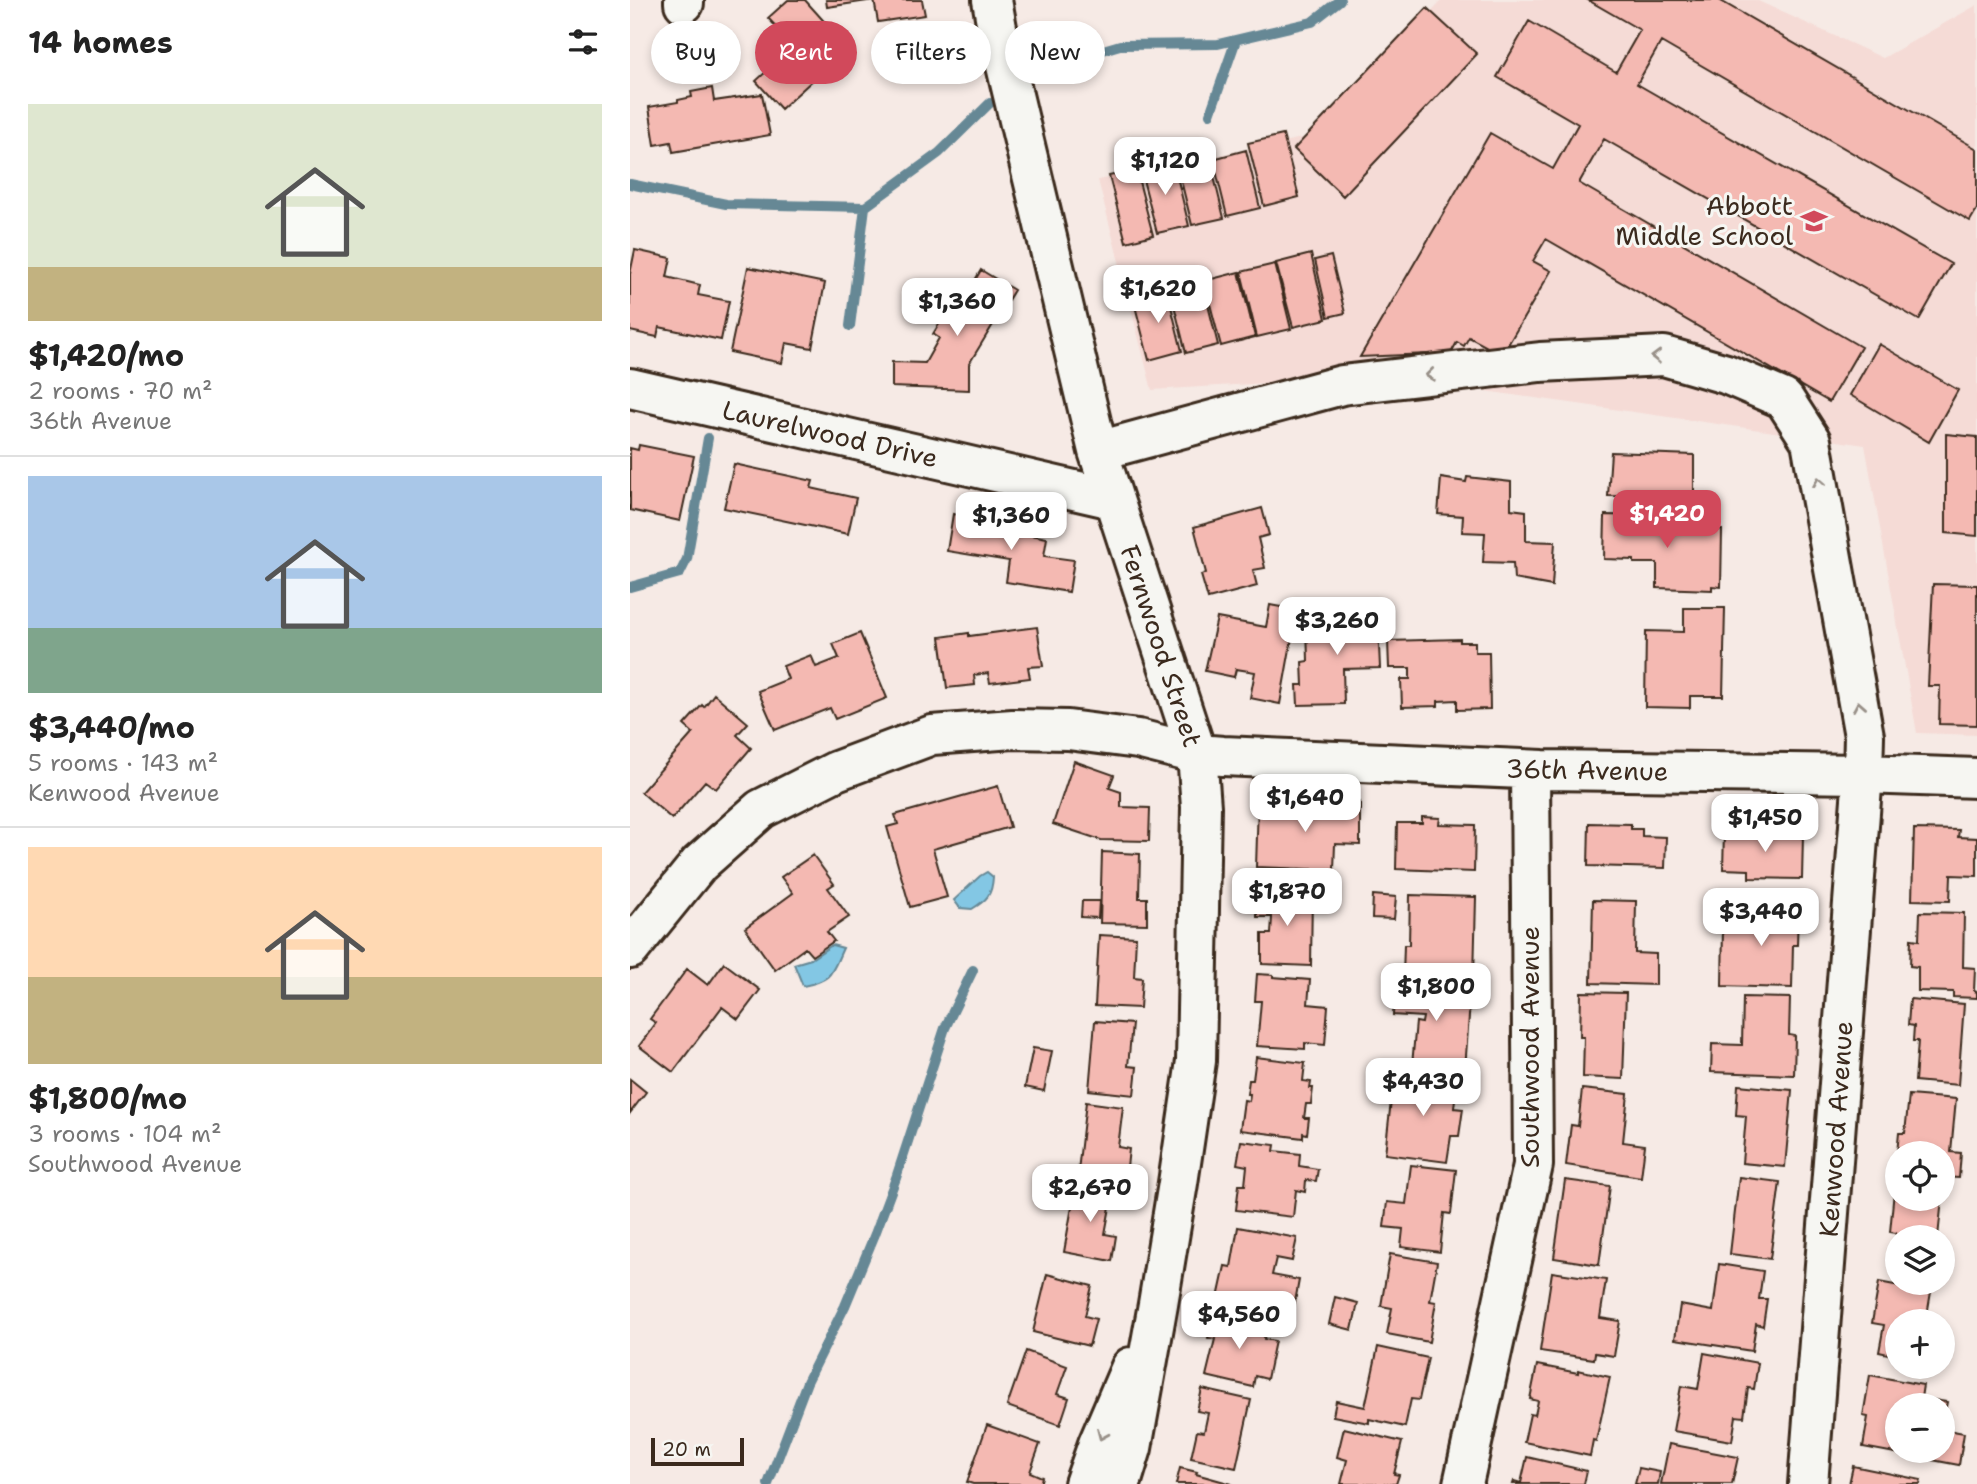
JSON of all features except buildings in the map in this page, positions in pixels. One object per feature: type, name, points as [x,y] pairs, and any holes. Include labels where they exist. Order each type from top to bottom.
[{"type":"street","name":"Fernwood Street","points":[[992,0],[1098,451],[1197,754],[1201,807],[1196,1061],[1158,1304],[1132,1448],[1121,1484]]},
{"type":"street","name":"Kenwood Avenue","points":[[1098,451],[1342,385],[1541,362],[1664,356],[1726,374],[1784,399],[1811,441],[1864,736],[1808,1484]]},
{"type":"street","name":"Laurelwood Drive","points":[[630,388],[1113,499]]},
{"type":"street","name":"36th Avenue","points":[[630,949],[699,864],[761,809],[836,771],[932,735],[1013,729],[1068,730],[1138,739],[1197,754],[1530,770],[1977,778]]},
{"type":"street","name":"Southwood Avenue","points":[[1463,1484],[1533,1166],[1530,770]]},
{"type":"street","name":"Fernwood Street","points":[[1084,1484],[1098,1444],[1158,1304]]},
{"type":"shaded area","points":[[1442,0],[1756,0],[1883,58],[1977,5],[1977,735],[1917,733],[1865,445],[1380,376],[1152,390],[1098,180],[1307,137]]},
{"type":"water","points":[[987,872],[993,877],[988,896],[972,909],[960,908],[954,900]]},
{"type":"water","points":[[832,945],[843,948],[830,974],[820,981],[803,986],[794,964],[811,959]]},
{"type":"waterway","points":[[1105,49],[1120,45],[1218,44],[1312,22],[1340,0]]},
{"type":"waterway","points":[[1210,114],[1236,40]]},
{"type":"waterway","points":[[630,184],[726,204],[865,207],[939,153],[990,103]]},
{"type":"waterway","points":[[850,326],[865,207]]},
{"type":"waterway","points":[[630,587],[680,573],[687,559],[708,438]]},
{"type":"waterway","points":[[768,1484],[807,1382],[845,1306],[875,1234],[945,1028],[973,970]]},
{"type":"place","name":"Abbott Middle School","points":[[1814,221]]}]
